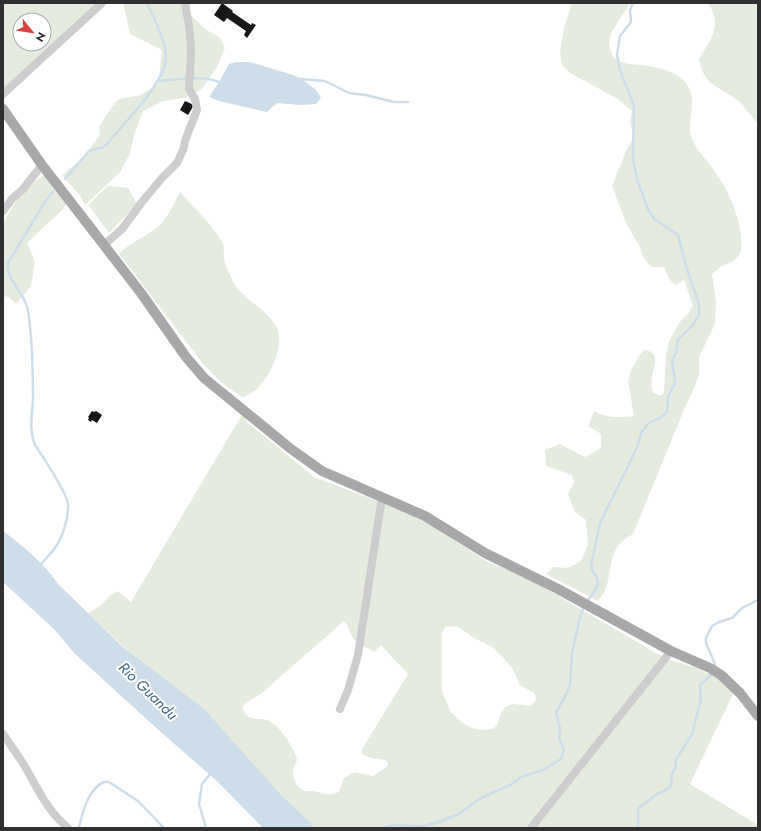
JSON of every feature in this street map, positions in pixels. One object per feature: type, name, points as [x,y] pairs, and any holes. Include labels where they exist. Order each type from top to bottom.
[{"type":"main road","points":[[3,108],[42,165],[104,245],[186,357],[204,378],[290,449],[322,471],[425,516],[485,553],[558,589],[670,651],[702,664],[721,675],[740,693],[758,716]]},
{"type":"street","points":[[3,94],[102,3]]},
{"type":"street","points":[[104,245],[122,229],[162,178],[177,163],[197,110],[195,99],[189,89],[191,49],[185,3]]},
{"type":"street","points":[[3,211],[42,165]]},
{"type":"street","points":[[340,709],[348,690],[358,655],[382,497]]},
{"type":"street","points":[[531,828],[670,651]]},
{"type":"street","points":[[3,734],[23,764],[50,812],[57,820],[68,828]]},
{"type":"shaded area","points":[[3,3],[105,3],[52,49],[52,12],[12,12],[12,52],[49,52],[3,92]]},
{"type":"shaded area","points":[[123,3],[179,3],[205,29],[219,37],[225,48],[217,67],[201,90],[184,98],[163,101],[143,111],[134,135],[130,154],[120,172],[85,205],[81,197],[62,175],[83,158],[100,135],[99,126],[119,99],[141,95],[158,84],[162,51],[130,34]]},
{"type":"shaded area","points":[[572,3],[630,3],[611,33],[609,45],[613,57],[624,63],[645,65],[670,72],[681,78],[687,85],[691,92],[692,99],[690,129],[692,140],[717,174],[726,190],[737,216],[741,235],[741,251],[737,258],[712,274],[716,302],[715,324],[699,357],[699,376],[633,534],[621,542],[614,553],[606,587],[598,601],[546,574],[553,567],[567,568],[580,562],[588,545],[586,520],[575,512],[568,494],[574,482],[572,475],[546,466],[545,450],[560,444],[585,457],[601,448],[601,434],[588,426],[594,411],[613,417],[634,416],[628,381],[631,370],[644,350],[653,353],[655,356],[651,382],[653,392],[659,396],[663,394],[666,354],[669,342],[682,319],[689,313],[693,305],[684,280],[676,285],[670,279],[664,267],[652,267],[644,259],[640,247],[627,225],[612,186],[626,151],[633,138],[630,120],[632,111],[618,99],[570,73],[562,65],[560,53],[564,28]]},
{"type":"shaded area","points":[[708,3],[758,3],[758,124],[739,101],[709,82],[702,71],[699,59],[714,32],[715,25],[715,18]]},
{"type":"shaded area","points":[[46,174],[69,201],[63,209],[27,243],[35,262],[31,286],[16,304],[9,297],[3,296],[3,228],[9,213],[20,197],[33,183]]},
{"type":"shaded area","points":[[108,186],[128,188],[137,204],[109,233],[88,205]]},
{"type":"shaded area","points":[[180,192],[219,237],[224,246],[225,262],[235,285],[272,320],[279,333],[276,358],[268,375],[258,388],[243,398],[221,382],[204,365],[119,254],[163,221]]},
{"type":"shaded area","points":[[243,413],[246,421],[314,477],[424,520],[486,561],[528,578],[666,659],[694,667],[719,680],[733,694],[690,784],[758,825],[758,828],[314,828],[310,822],[88,613],[100,606],[111,595],[118,591],[131,602]],"holes":[[[344,621],[353,638],[357,642],[374,652],[381,645],[408,674],[362,749],[362,754],[368,757],[387,761],[388,766],[373,776],[354,772],[344,778],[339,792],[326,794],[307,791],[300,788],[295,782],[293,771],[297,758],[286,737],[272,722],[265,719],[251,718],[245,714],[242,706],[263,692]],[[445,627],[458,627],[474,638],[492,647],[501,655],[512,668],[520,685],[534,693],[536,699],[531,706],[513,704],[505,707],[500,715],[498,724],[493,729],[475,729],[461,722],[451,712],[442,692],[442,633]]]},
{"type":"water","points":[[236,62],[250,62],[293,75],[302,79],[316,90],[321,98],[316,104],[300,105],[277,103],[267,112],[219,101],[209,97],[229,64]]},
{"type":"water","name":"Rio Guandu","points":[[3,531],[40,562],[58,584],[124,648],[204,709],[281,795],[310,822],[314,828],[263,828],[217,781],[74,653],[55,630],[3,582]]},
{"type":"building","points":[[222,3],[251,25],[252,23],[256,25],[247,38],[244,35],[246,31],[227,18],[224,22],[214,15]]},
{"type":"building","points":[[185,101],[194,105],[188,115],[180,110]]},
{"type":"building","points":[[92,411],[96,411],[102,415],[97,423],[92,420],[91,422],[88,420],[88,417]]},
{"type":"waterway","points":[[65,179],[89,151],[103,147],[107,144],[142,103],[159,79],[164,68],[166,58],[164,45],[147,3]]},
{"type":"waterway","points":[[587,601],[598,584],[597,578],[591,566],[600,523],[636,450],[642,431],[650,422],[660,418],[667,412],[668,397],[675,383],[672,360],[676,353],[678,340],[692,326],[699,315],[699,304],[686,266],[678,235],[654,219],[647,207],[637,179],[633,159],[634,106],[620,70],[617,55],[620,36],[631,22],[630,10],[633,3]]},
{"type":"waterway","points":[[157,81],[200,78],[209,79],[222,84]]},
{"type":"waterway","points":[[300,79],[325,81],[349,93],[366,95],[394,102],[408,102]]},
{"type":"waterway","points":[[39,567],[53,551],[59,541],[67,520],[68,504],[59,483],[35,445],[33,439],[31,427],[33,367],[29,317],[24,299],[9,274],[8,263],[46,200],[53,192]]},
{"type":"waterway","points":[[715,664],[706,643],[706,638],[712,626],[732,618],[742,608],[758,600]]},
{"type":"waterway","points":[[381,828],[392,825],[424,826],[439,822],[459,814],[479,799],[512,784],[521,777],[543,770],[561,759],[564,750],[559,737],[560,729],[556,712],[570,685],[572,653],[584,606]]},
{"type":"waterway","points":[[638,828],[638,810],[640,807],[657,794],[668,789],[671,785],[672,774],[676,767],[675,761],[692,734],[701,700],[700,685],[711,675]]},
{"type":"waterway","points":[[206,828],[199,804],[202,784],[211,773]]},
{"type":"waterway","points":[[79,827],[84,808],[90,795],[98,785],[104,782],[109,782],[138,801],[164,828]]}]
